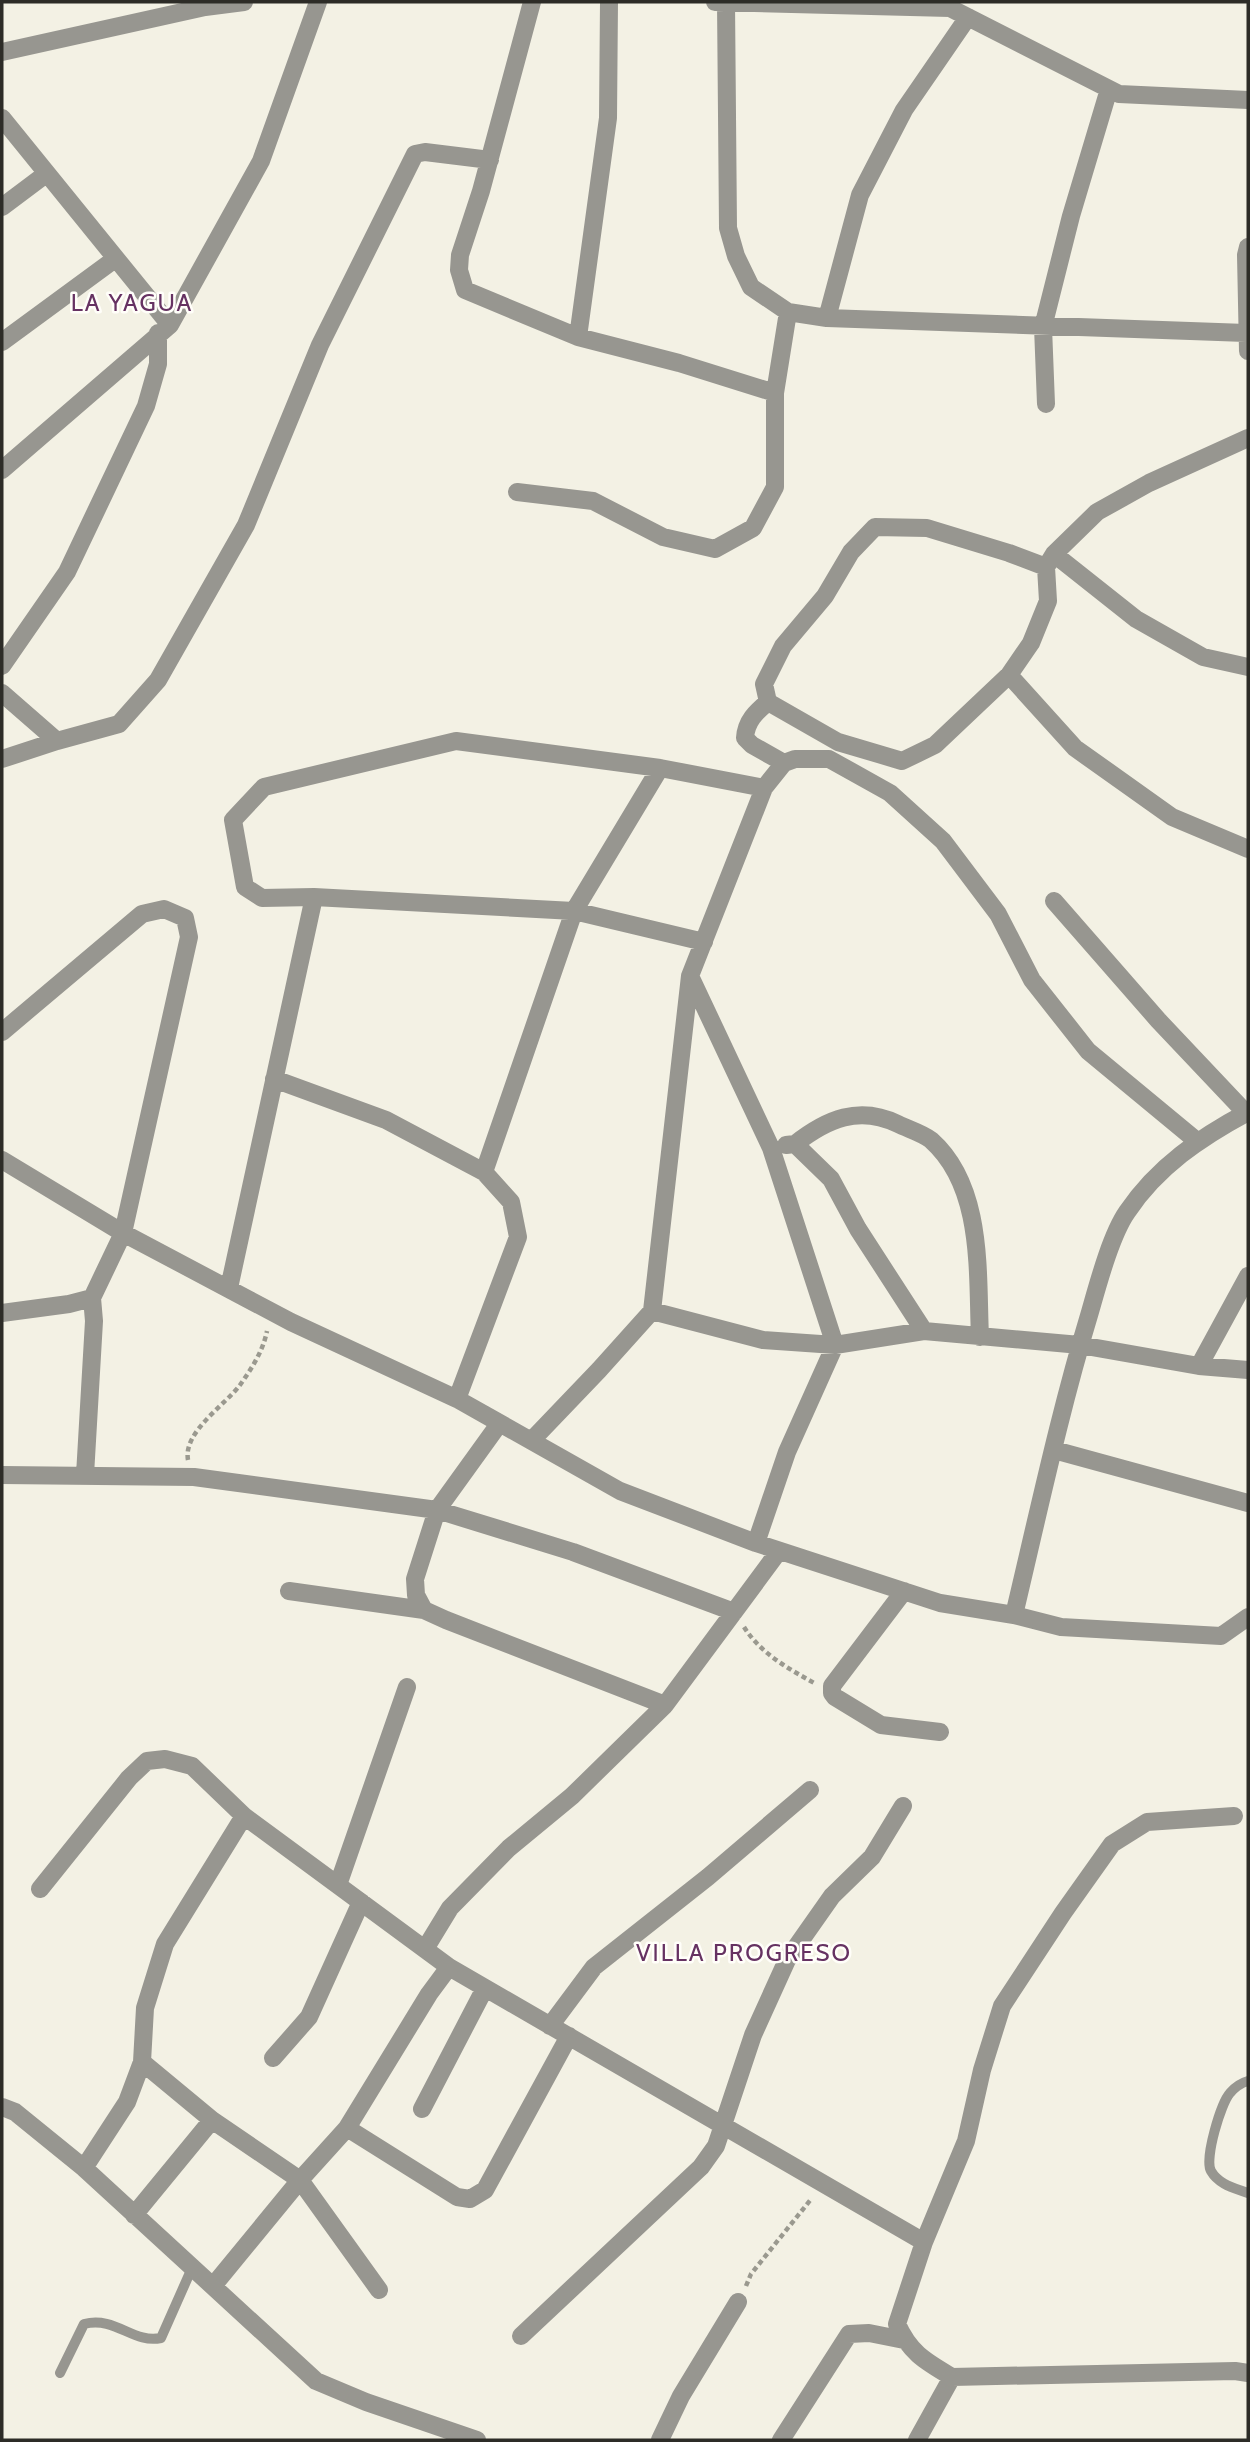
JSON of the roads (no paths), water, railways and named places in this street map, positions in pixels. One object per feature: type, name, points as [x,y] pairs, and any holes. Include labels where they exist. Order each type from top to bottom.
[{"type":"street","points":[[2,52],[244,2]]},
{"type":"street","points":[[2,470],[164,329],[261,161],[318,2]]},
{"type":"street","points":[[532,2],[490,160],[460,255],[459,270],[465,290],[578,337],[679,363],[775,393]]},
{"type":"street","points":[[578,337],[608,118],[609,2]]},
{"type":"street","points":[[715,2],[951,5],[968,17],[1119,94],[1248,100]]},
{"type":"street","points":[[726,2],[728,228],[736,256],[751,287],[788,312],[827,318],[1042,327],[1247,342],[1248,247]]},
{"type":"street","points":[[827,318],[860,195],[904,110],[968,17]]},
{"type":"street","points":[[1046,404],[1042,327],[1071,215],[1109,89]]},
{"type":"street","points":[[2,118],[79,211],[164,329],[158,364],[146,406],[67,572],[2,666]]},
{"type":"street","points":[[2,759],[119,724],[158,680],[246,525],[320,345],[415,154],[425,152],[490,160]]},
{"type":"street","points":[[2,207],[46,174]]},
{"type":"street","points":[[2,342],[114,258]]},
{"type":"street","points":[[517,492],[593,501],[663,537],[715,549],[753,528],[775,487],[775,393],[788,312]]},
{"type":"street","points":[[1248,438],[1149,483],[1097,512],[1050,561],[1048,601],[1031,643],[1009,675],[935,745],[902,761],[838,741],[768,702],[764,684],[783,646],[825,596],[851,552],[875,527],[927,528],[1009,553],[1050,561],[1136,619],[1203,657],[1248,667]]},
{"type":"street","points":[[1009,675],[1075,748],[1172,817],[1248,849]]},
{"type":"street","points":[[2,693],[57,741]]},
{"type":"street","points":[[768,702],[755,713],[745,727],[745,738],[752,745],[784,763]]},
{"type":"street","points":[[704,942],[574,911],[314,897],[262,898],[245,887],[233,820],[264,787],[456,741],[660,768],[764,788]]},
{"type":"street","points":[[532,1440],[652,1311],[690,976],[764,788],[784,763],[795,759],[829,759],[890,793],[943,841],[999,914],[1032,980],[1088,1051],[1198,1142]]},
{"type":"street","points":[[484,1172],[574,911],[660,768]]},
{"type":"street","points":[[229,1289],[314,897]]},
{"type":"street","points":[[1014,1615],[1080,1345],[1102,1270],[1126,1214],[1162,1169],[1198,1142],[1247,1112],[1158,1020],[1054,901]]},
{"type":"street","points":[[2,1032],[142,914],[164,909],[185,918],[188,937],[123,1233],[92,1298],[94,1321],[85,1475]]},
{"type":"street","points":[[690,976],[771,1148],[835,1345],[787,1452],[756,1544]]},
{"type":"street","points":[[274,1079],[386,1120],[484,1172],[511,1202],[518,1237],[457,1399]]},
{"type":"street","points":[[771,1148],[795,1144],[815,1128],[844,1115],[883,1116],[929,1139],[954,1166],[976,1230],[980,1337]]},
{"type":"street","points":[[795,1144],[831,1178],[858,1229],[924,1331]]},
{"type":"street","points":[[2,1160],[123,1233],[266,1309],[457,1399],[620,1490],[756,1544],[940,1603],[1014,1615],[1061,1628],[1221,1636],[1248,1617]]},
{"type":"street","points":[[1199,1366],[1248,1276]]},
{"type":"street","points":[[2,1313],[69,1304],[92,1298]]},
{"type":"street","points":[[652,1311],[763,1340],[835,1345],[924,1331],[1080,1345],[1199,1366],[1248,1370]]},
{"type":"street","points":[[424,1609],[416,1595],[415,1579],[437,1510],[499,1424]]},
{"type":"street","points":[[1054,1450],[1248,1503]]},
{"type":"street","points":[[2,1475],[194,1477],[437,1510],[573,1552],[734,1612]]},
{"type":"street","points":[[425,1949],[450,1908],[509,1848],[572,1796],[665,1704],[779,1551]]},
{"type":"street","points":[[289,1591],[424,1609],[446,1620],[665,1704]]},
{"type":"street","points":[[904,1591],[832,1686],[832,1693],[835,1698],[881,1725],[940,1732]]},
{"type":"street","points":[[338,1885],[407,1687]]},
{"type":"street","points":[[40,1889],[129,1779],[147,1761],[165,1759],[192,1766],[244,1816],[449,1967],[924,2242]]},
{"type":"street","points":[[550,2026],[594,1967],[708,1877],[810,1790]]},
{"type":"street","points":[[521,2336],[701,2168],[716,2146],[753,2035],[787,1960],[832,1896],[872,1857],[903,1806]]},
{"type":"street","points":[[84,2168],[127,2102],[142,2062],[145,2008],[165,1944],[244,1816]]},
{"type":"street","points":[[1234,1816],[1146,1822],[1112,1844],[1002,2006],[982,2070],[966,2141],[924,2242],[897,2324],[904,2340],[916,2355],[952,2377],[1236,2371],[1248,2373]]},
{"type":"street","points":[[273,2058],[309,2017],[361,1902]]},
{"type":"street","points":[[213,2286],[300,2180],[347,2128],[429,1994],[449,1967]]},
{"type":"street","points":[[422,2109],[485,1988]]},
{"type":"street","points":[[347,2128],[457,2197],[470,2199],[485,2190],[569,2036]]},
{"type":"street","points":[[142,2062],[212,2120],[300,2180],[379,2290]]},
{"type":"street","points":[[2,2107],[15,2112],[84,2168],[316,2381],[366,2402],[477,2440]]},
{"type":"street","points":[[134,2215],[212,2120]]},
{"type":"street","points":[[660,2440],[681,2396],[738,2302]]},
{"type":"street","points":[[781,2440],[849,2334],[869,2333],[904,2340]]},
{"type":"street","points":[[917,2440],[952,2377]]},
{"type":"lane","points":[[1248,2081],[1240,2084],[1228,2095],[1208,2154],[1210,2170],[1224,2185],[1248,2193]]},
{"type":"lane","points":[[60,2373],[84,2324],[99,2320],[150,2340],[161,2338],[192,2268]]},
{"type":"district","name":"LA YAGUA","points":[[132,302]]},
{"type":"district","name":"VILLA PROGRESO","points":[[744,1952]]}]
